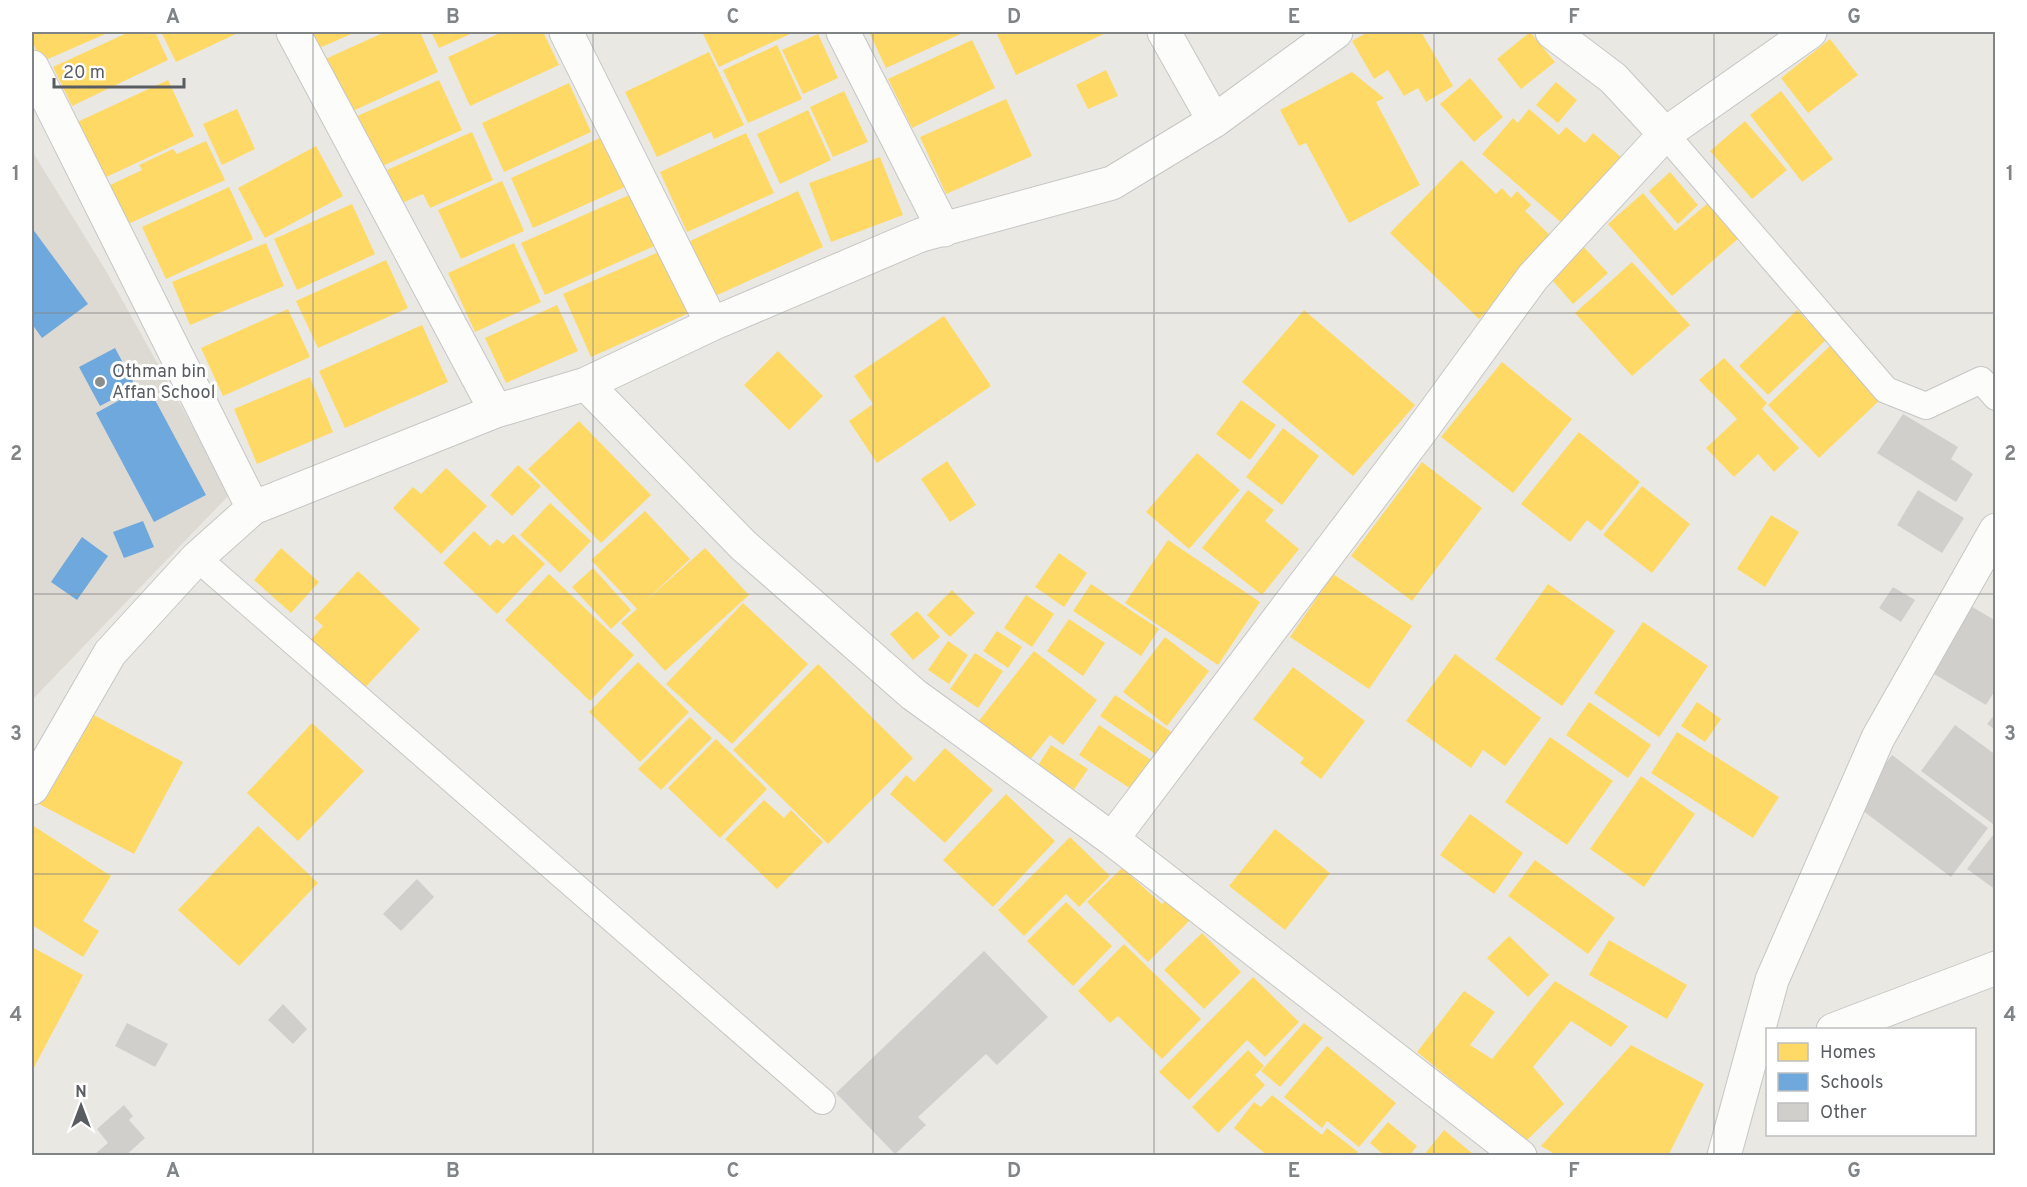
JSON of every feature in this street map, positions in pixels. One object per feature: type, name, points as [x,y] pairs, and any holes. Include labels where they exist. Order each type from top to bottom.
[{"type":"street","points":[[292,32],[496,411]]},
{"type":"street","points":[[566,32],[712,324]]},
{"type":"street","points":[[843,32],[944,230]]},
{"type":"street","points":[[1164,32],[1214,121]]},
{"type":"street","points":[[32,788],[110,653],[197,558],[253,508],[496,411],[586,384],[712,324],[921,236],[1112,183],[1214,121],[1336,32]]},
{"type":"street","points":[[1552,32],[1613,78],[1665,134]]},
{"type":"street","points":[[1112,839],[1413,442],[1533,277],[1665,134],[1810,32]]},
{"type":"street","points":[[32,67],[253,508]]},
{"type":"street","points":[[586,384],[743,545],[913,694],[1112,839],[1520,1155]]},
{"type":"street","points":[[1724,1155],[1759,1058],[1772,980],[1878,738],[1995,530]]},
{"type":"street","points":[[1836,1028],[1995,968]]},
{"type":"lane","points":[[1665,134],[1886,390],[1926,406],[1981,380],[1995,398]]},
{"type":"lane","points":[[197,558],[822,1101]]},
{"type":"shaded area","name":"Othman bin Affan School","points":[[32,151],[106,271],[230,494],[32,700]]},
{"type":"building: Homes","points":[[32,32],[110,32],[41,62],[32,40]]},
{"type":"building: Homes","points":[[129,32],[155,32],[168,60],[72,106],[53,67]]},
{"type":"building: Homes","points":[[161,32],[240,32],[176,62]]},
{"type":"building: Homes","points":[[309,32],[356,32],[317,49]]},
{"type":"building: Homes","points":[[385,32],[420,32],[438,72],[346,114],[321,61]]},
{"type":"building: Homes","points":[[431,32],[475,32],[439,48]]},
{"type":"building: Homes","points":[[502,32],[543,32],[559,65],[470,106],[448,57]]},
{"type":"building: Homes","points":[[702,32],[794,32],[719,67]]},
{"type":"building: Homes","points":[[869,32],[965,32],[886,68]]},
{"type":"building: Homes","points":[[996,32],[1108,32],[1016,75]]},
{"type":"building: Homes","points":[[1368,32],[1421,32],[1453,86],[1426,102],[1418,88],[1404,96],[1388,70],[1374,79],[1352,41]]},
{"type":"building: Homes","points":[[1530,32],[1555,62],[1521,89],[1497,59]]},
{"type":"building: Homes","points":[[818,34],[838,78],[803,94],[782,50]]},
{"type":"building: Homes","points":[[1830,39],[1858,75],[1808,113],[1781,78]]},
{"type":"building: Homes","points":[[972,40],[995,88],[912,128],[888,79]]},
{"type":"building: Homes","points":[[777,45],[802,99],[748,123],[723,70]]},
{"type":"building: Homes","points":[[709,52],[744,125],[714,139],[711,132],[657,157],[625,92]]},
{"type":"building: Homes","points":[[1106,70],[1118,96],[1088,109],[1076,85]]},
{"type":"building: Homes","points":[[1352,72],[1384,98],[1376,102],[1420,185],[1349,223],[1306,143],[1299,146],[1280,110]]},
{"type":"building: Homes","points":[[1470,78],[1503,117],[1474,142],[1440,104]]},
{"type":"building: Homes","points":[[168,80],[194,136],[102,179],[75,123]]},
{"type":"building: Homes","points":[[439,80],[462,130],[378,168],[355,117]]},
{"type":"building: Homes","points":[[1556,82],[1577,100],[1558,123],[1536,105]]},
{"type":"building: Homes","points":[[569,83],[591,132],[504,172],[482,123]]},
{"type":"building: Homes","points":[[844,91],[868,142],[833,157],[810,107]]},
{"type":"building: Homes","points":[[1781,91],[1833,159],[1802,182],[1750,115]]},
{"type":"building: Homes","points":[[1006,99],[1032,156],[946,194],[920,137]]},
{"type":"building: Homes","points":[[237,109],[255,149],[222,165],[203,124]]},
{"type":"building: Homes","points":[[1529,109],[1559,135],[1566,127],[1585,143],[1593,133],[1621,157],[1564,225],[1482,154],[1513,118],[1518,123]]},
{"type":"building: Homes","points":[[808,110],[831,160],[780,184],[757,134]]},
{"type":"building: Homes","points":[[1745,121],[1787,170],[1752,199],[1710,151]]},
{"type":"building: Homes","points":[[472,132],[493,180],[430,208],[423,194],[402,203],[387,170]]},
{"type":"building: Homes","points":[[746,133],[774,193],[687,232],[660,172]]},
{"type":"building: Homes","points":[[602,137],[625,187],[533,228],[511,178]]},
{"type":"building: Homes","points":[[206,141],[225,180],[128,224],[110,185],[142,170],[139,165],[173,149],[177,154]]},
{"type":"building: Homes","points":[[316,146],[343,196],[265,238],[238,188]]},
{"type":"building: Homes","points":[[880,157],[903,215],[831,242],[809,183]]},
{"type":"building: Homes","points":[[1461,160],[1496,194],[1502,188],[1511,198],[1517,191],[1531,205],[1525,211],[1556,241],[1479,319],[1390,233]]},
{"type":"building: Homes","points":[[1670,172],[1698,205],[1678,224],[1649,191]]},
{"type":"building: Homes","points":[[502,181],[524,231],[461,259],[438,210]]},
{"type":"building: Homes","points":[[229,187],[253,239],[166,279],[142,227]]},
{"type":"building: Homes","points":[[638,191],[661,243],[545,295],[521,243]]},
{"type":"building: Homes","points":[[798,191],[823,247],[715,296],[690,241]]},
{"type":"building: Homes","points":[[1643,193],[1675,231],[1708,203],[1739,238],[1672,296],[1608,224]]},
{"type":"building: Homes","points":[[352,204],[375,254],[297,290],[274,239]]},
{"type":"building: Homes","points":[[266,243],[284,286],[190,325],[172,282]]},
{"type":"building: Homes","points":[[514,243],[541,302],[475,332],[448,273]]},
{"type":"building: Homes","points":[[1580,243],[1608,273],[1573,304],[1546,273]]},
{"type":"building: Homes","points":[[661,251],[689,313],[591,357],[563,294]]},
{"type":"building: Homes","points":[[386,260],[408,308],[318,348],[296,301]]},
{"type":"building: Homes","points":[[1632,262],[1690,325],[1632,376],[1575,313]]},
{"type":"building: Homes","points":[[557,305],[578,351],[506,383],[485,338]]},
{"type":"building: Homes","points":[[288,309],[310,357],[223,396],[201,348]]},
{"type":"building: Homes","points":[[1304,310],[1415,405],[1353,476],[1242,382]]},
{"type":"building: Homes","points":[[1797,310],[1826,340],[1768,395],[1739,366]]},
{"type":"building: Homes","points":[[944,316],[991,386],[877,463],[849,421],[873,404],[854,376]]},
{"type":"building: Homes","points":[[422,325],[448,382],[345,428],[319,371]]},
{"type":"building: Homes","points":[[1833,343],[1884,396],[1819,458],[1768,405]]},
{"type":"building: Homes","points":[[778,351],[823,396],[789,430],[744,385]]},
{"type":"building: Homes","points":[[1724,358],[1767,403],[1762,409],[1799,448],[1774,472],[1758,454],[1734,477],[1706,448],[1737,419],[1699,380]]},
{"type":"building: Homes","points":[[1502,362],[1572,419],[1513,493],[1441,437]]},
{"type":"building: Homes","points":[[310,377],[333,432],[257,464],[234,409]]},
{"type":"building: Homes","points":[[1241,400],[1276,425],[1250,460],[1216,434]]},
{"type":"building: Homes","points":[[579,421],[651,495],[601,543],[528,469]]},
{"type":"building: Homes","points":[[1283,428],[1319,456],[1282,505],[1246,477]]},
{"type":"building: Homes","points":[[1579,432],[1640,482],[1601,531],[1587,520],[1570,542],[1521,504]]},
{"type":"building: Homes","points":[[1197,453],[1240,490],[1189,549],[1146,512]]},
{"type":"building: Homes","points":[[947,461],[976,505],[950,522],[921,479]]},
{"type":"building: Homes","points":[[1422,462],[1482,508],[1412,601],[1351,556]]},
{"type":"building: Homes","points":[[518,465],[541,486],[512,516],[490,495]]},
{"type":"building: Homes","points":[[446,468],[487,506],[441,554],[393,508],[413,487],[421,494]]},
{"type":"building: Homes","points":[[1642,486],[1690,524],[1652,573],[1603,535]]},
{"type":"building: Homes","points":[[1248,490],[1274,510],[1265,521],[1299,549],[1262,595],[1202,548]]},
{"type":"building: Homes","points":[[550,503],[591,541],[560,573],[520,535]]},
{"type":"building: Homes","points":[[645,511],[690,559],[641,605],[705,548],[749,595],[665,671],[621,623],[637,609],[591,560]]},
{"type":"building: Homes","points":[[1771,515],[1799,532],[1765,587],[1737,569]]},
{"type":"building: Homes","points":[[474,531],[490,546],[497,539],[503,544],[513,534],[545,564],[497,614],[443,563]]},
{"type":"building: Homes","points":[[1168,540],[1260,602],[1218,665],[1125,603]]},
{"type":"building: Homes","points":[[281,548],[319,582],[291,613],[254,580]]},
{"type":"building: Homes","points":[[1059,553],[1087,573],[1064,607],[1035,587]]},
{"type":"building: Homes","points":[[593,568],[631,610],[611,629],[572,587]]},
{"type":"building: Homes","points":[[358,571],[420,629],[360,693],[307,644],[323,626],[314,618]]},
{"type":"building: Homes","points":[[549,574],[634,655],[590,701],[505,620]]},
{"type":"building: Homes","points":[[1333,574],[1412,626],[1369,689],[1290,637]]},
{"type":"building: Homes","points":[[1091,584],[1159,629],[1141,656],[1073,611]]},
{"type":"building: Homes","points":[[1548,584],[1615,631],[1562,706],[1495,659]]},
{"type":"building: Homes","points":[[952,590],[975,613],[950,637],[927,615]]},
{"type":"building: Homes","points":[[1026,595],[1054,614],[1032,647],[1004,628]]},
{"type":"building: Homes","points":[[743,603],[808,664],[732,744],[666,684]]},
{"type":"building: Homes","points":[[917,611],[940,637],[913,660],[890,634]]},
{"type":"building: Homes","points":[[1069,619],[1105,643],[1083,676],[1047,651]]},
{"type":"building: Homes","points":[[1643,622],[1708,666],[1659,737],[1594,693]]},
{"type":"building: Homes","points":[[997,631],[1022,647],[1008,668],[983,651]]},
{"type":"building: Homes","points":[[1165,637],[1209,671],[1167,726],[1123,692]]},
{"type":"building: Homes","points":[[948,641],[968,655],[949,684],[928,670]]},
{"type":"building: Homes","points":[[1034,651],[1097,700],[1063,745],[1050,735],[1029,761],[978,722]]},
{"type":"building: Homes","points":[[975,653],[1003,671],[978,708],[950,689]]},
{"type":"building: Homes","points":[[1455,654],[1541,718],[1505,766],[1483,750],[1471,768],[1406,721]]},
{"type":"building: Homes","points":[[638,662],[689,712],[640,762],[589,712]]},
{"type":"building: Homes","points":[[818,664],[913,758],[828,844],[733,750]]},
{"type":"building: Homes","points":[[1293,667],[1365,721],[1321,779],[1300,763],[1304,758],[1253,719]]},
{"type":"building: Homes","points":[[1115,695],[1176,735],[1161,758],[1100,716]]},
{"type":"building: Homes","points":[[1589,702],[1651,745],[1628,778],[1566,735]]},
{"type":"building: Homes","points":[[1697,702],[1721,719],[1705,742],[1681,726]]},
{"type":"building: Homes","points":[[88,712],[183,762],[134,854],[39,804]]},
{"type":"building: Homes","points":[[690,717],[712,738],[661,790],[638,769]]},
{"type":"building: Homes","points":[[312,723],[364,771],[298,841],[247,793]]},
{"type":"building: Homes","points":[[1099,725],[1151,760],[1131,789],[1079,755]]},
{"type":"building: Homes","points":[[1677,732],[1779,797],[1753,838],[1651,773]]},
{"type":"building: Homes","points":[[1550,737],[1613,781],[1567,845],[1505,802]]},
{"type":"building: Homes","points":[[716,739],[767,789],[720,838],[668,788]]},
{"type":"building: Homes","points":[[1051,745],[1088,769],[1071,794],[1035,770]]},
{"type":"building: Homes","points":[[945,748],[993,790],[945,843],[890,794],[906,775],[914,782]]},
{"type":"building: Homes","points":[[1641,776],[1695,814],[1644,887],[1590,849]]},
{"type":"building: Homes","points":[[1006,794],[1055,841],[993,907],[943,860]]},
{"type":"building: Homes","points":[[764,800],[784,818],[791,810],[823,842],[777,889],[725,839]]},
{"type":"building: Homes","points":[[1470,814],[1523,853],[1494,894],[1440,855]]},
{"type":"building: Homes","points":[[32,825],[111,876],[83,921],[99,931],[83,957],[32,925]]},
{"type":"building: Homes","points":[[258,826],[318,883],[239,966],[178,910]]},
{"type":"building: Homes","points":[[1275,829],[1330,873],[1285,930],[1229,886]]},
{"type":"building: Homes","points":[[1070,837],[1110,876],[1079,907],[1066,894],[1024,936],[998,910]]},
{"type":"building: Homes","points":[[1535,860],[1615,918],[1588,954],[1508,896]]},
{"type":"building: Homes","points":[[1122,868],[1162,904],[1168,899],[1190,920],[1148,962],[1087,902]]},
{"type":"building: Homes","points":[[1066,902],[1112,946],[1073,986],[1027,941]]},
{"type":"building: Homes","points":[[1202,933],[1241,972],[1204,1009],[1164,970]]},
{"type":"building: Homes","points":[[1509,936],[1549,975],[1528,997],[1487,958]]},
{"type":"building: Homes","points":[[1609,940],[1687,985],[1667,1019],[1589,975]]},
{"type":"building: Homes","points":[[1124,944],[1201,1019],[1162,1059],[1118,1016],[1110,1023],[1078,991]]},
{"type":"building: Homes","points":[[32,947],[83,975],[32,1071]]},
{"type":"building: Homes","points":[[1253,977],[1299,1022],[1265,1057],[1247,1040],[1189,1100],[1159,1072]]},
{"type":"building: Homes","points":[[1555,981],[1628,1026],[1611,1047],[1571,1021],[1533,1067],[1564,1104],[1526,1141],[1417,1052],[1464,991],[1495,1012],[1470,1045],[1492,1059]]},
{"type":"building: Homes","points":[[1304,1023],[1323,1038],[1280,1087],[1261,1071]]},
{"type":"building: Homes","points":[[1631,1045],[1704,1084],[1668,1156],[1558,1156],[1541,1146]]},
{"type":"building: Homes","points":[[1327,1046],[1396,1103],[1359,1147],[1327,1121],[1322,1128],[1284,1097]]},
{"type":"building: Homes","points":[[1248,1050],[1264,1066],[1255,1075],[1265,1085],[1218,1133],[1192,1107]]},
{"type":"building: Homes","points":[[1272,1095],[1322,1135],[1327,1128],[1358,1152],[1355,1156],[1268,1156],[1234,1128],[1254,1102],[1261,1107]]},
{"type":"building: Homes","points":[[1388,1122],[1417,1146],[1409,1156],[1385,1156],[1370,1143]]},
{"type":"building: Homes","points":[[1444,1130],[1473,1154],[1471,1156],[1423,1156]]},
{"type":"building: Schools","points":[[32,228],[88,304],[42,338],[32,324]]},
{"type":"building: Schools","points":[[115,348],[136,387],[100,406],[79,367]]},
{"type":"building: Schools","points":[[147,385],[206,495],[154,522],[96,413]]},
{"type":"building: Schools","points":[[143,521],[154,547],[124,558],[113,532]]},
{"type":"building: Schools","points":[[82,537],[108,556],[77,600],[51,582]]},
{"type":"building: Other","points":[[1903,414],[1958,447],[1951,459],[1973,474],[1956,502],[1877,453]]},
{"type":"building: Other","points":[[1918,490],[1964,518],[1942,553],[1897,525]]},
{"type":"building: Other","points":[[1893,587],[1915,600],[1901,622],[1879,608]]},
{"type":"building: Other","points":[[1964,602],[1996,621],[1996,689],[1986,705],[1924,668]]},
{"type":"building: Other","points":[[1996,713],[1996,730],[1987,724]]},
{"type":"building: Other","points":[[1955,725],[1996,755],[1996,820],[1993,824],[1921,771]]},
{"type":"building: Other","points":[[1892,755],[1988,828],[1951,877],[1854,804]]},
{"type":"building: Other","points":[[1996,831],[1996,890],[1967,869]]},
{"type":"building: Other","points":[[417,879],[434,897],[401,931],[383,914]]},
{"type":"building: Other","points":[[984,951],[1048,1017],[997,1065],[986,1054],[918,1117],[926,1125],[895,1154],[836,1093]]},
{"type":"building: Other","points":[[283,1004],[307,1029],[293,1044],[268,1020]]},
{"type":"building: Other","points":[[127,1023],[168,1044],[155,1067],[115,1046]]},
{"type":"building: Other","points":[[124,1105],[133,1116],[129,1120],[145,1138],[125,1156],[96,1156],[95,1154],[108,1143],[97,1129]]},
{"type":"place","name":"Othman bin Affan School","points":[[100,382]]}]
